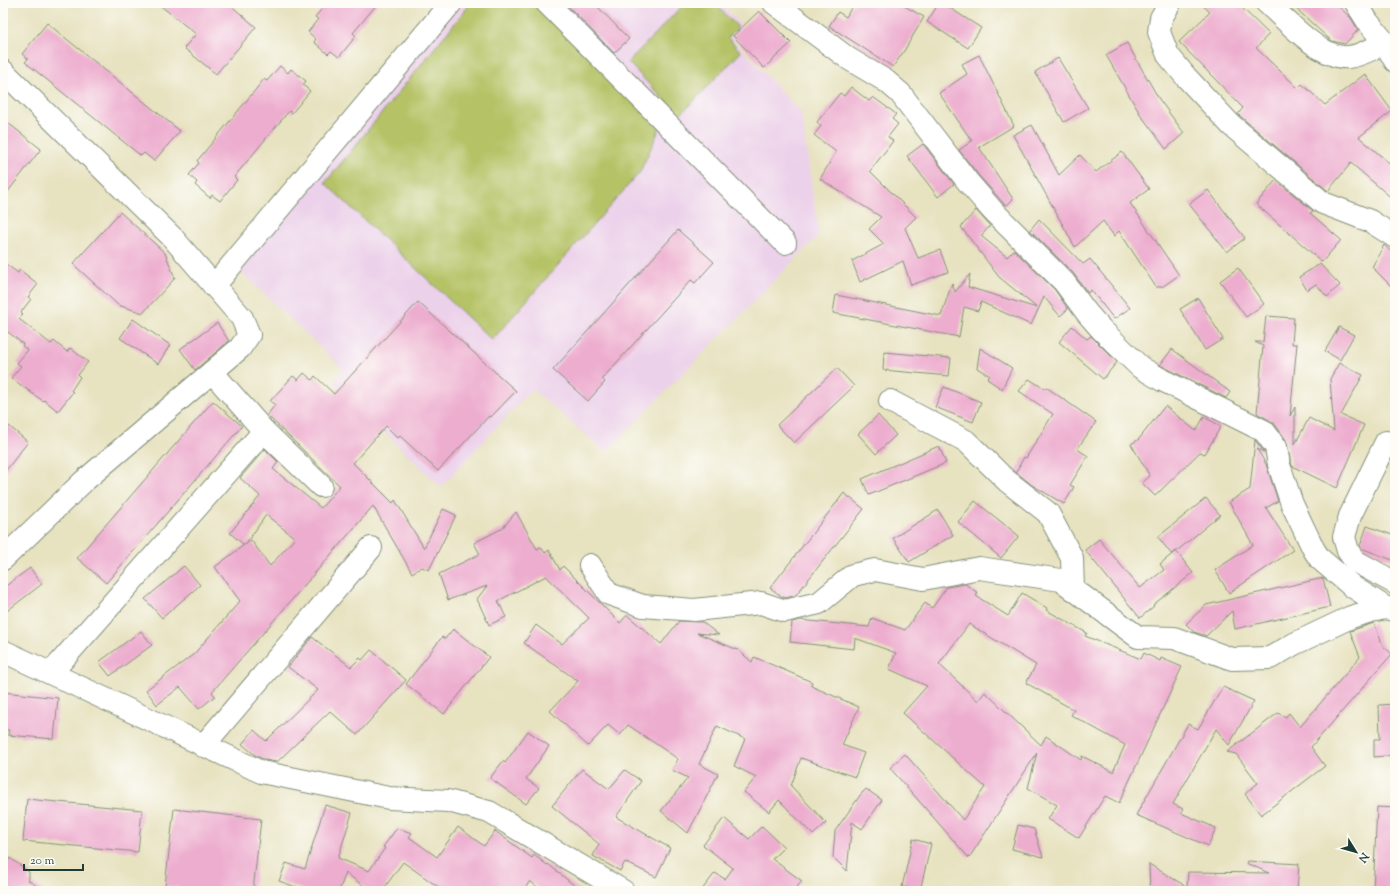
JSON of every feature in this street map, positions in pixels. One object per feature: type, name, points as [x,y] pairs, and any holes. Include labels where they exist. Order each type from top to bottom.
[{"type":"street","points":[[214,286],[451,3]]},
{"type":"street","points":[[547,3],[785,243]]},
{"type":"street","points":[[774,3],[849,59],[886,81],[900,93],[968,182],[993,211],[1064,282],[1101,329],[1140,367],[1162,380],[1264,432],[1276,447],[1292,504],[1314,550],[1320,559],[1353,588],[1390,609]]},
{"type":"street","points":[[1168,3],[1161,18],[1159,32],[1168,55],[1186,77],[1231,125],[1323,203],[1370,221],[1395,237]]},
{"type":"street","points":[[1267,3],[1304,37],[1326,52],[1336,56],[1347,57],[1364,53],[1390,52]]},
{"type":"street","points":[[1356,3],[1390,52]]},
{"type":"street","points":[[3,71],[172,236],[242,318],[249,335],[240,348],[84,481],[3,559]]},
{"type":"street","points":[[212,372],[264,431],[321,486]]},
{"type":"street","points":[[890,402],[966,441],[1007,481],[1048,513],[1072,558],[1073,589]]},
{"type":"street","points":[[51,673],[264,431]]},
{"type":"street","points":[[1386,442],[1350,516],[1344,537],[1348,551],[1355,561],[1395,583]]},
{"type":"street","points":[[203,746],[371,548]]},
{"type":"street","points":[[590,565],[609,594],[643,606],[694,610],[761,603],[785,611],[819,603],[853,575],[875,570],[923,579],[979,568],[1061,580],[1138,637],[1174,638],[1232,658],[1270,658],[1294,644],[1351,617],[1371,611],[1390,609]]},
{"type":"street","points":[[3,650],[203,746],[261,772],[389,798],[448,801],[489,812],[623,891]]},
{"type":"shaded area","points":[[457,3],[720,3],[742,26],[731,37],[801,113],[819,235],[606,452],[532,389],[441,487],[333,382],[343,369],[238,269]]},
{"type":"green space","points":[[471,3],[536,3],[660,128],[640,172],[492,340],[325,183]]},
{"type":"green space","points":[[685,3],[714,3],[738,27],[728,38],[741,52],[679,116],[628,62]]},
{"type":"building","points":[[157,3],[228,3],[256,27],[216,74],[184,48],[196,34]]},
{"type":"building","points":[[327,3],[378,3],[353,33],[356,36],[339,57],[331,51],[328,54],[314,42],[316,39],[308,32],[318,19],[315,17]]},
{"type":"building","points":[[565,3],[594,3],[629,39],[614,53]]},
{"type":"building","points":[[854,3],[899,3],[924,17],[893,67],[829,26],[838,12],[846,17]]},
{"type":"building","points":[[939,3],[942,3],[981,28],[968,48],[927,22]]},
{"type":"building","points":[[1200,3],[1237,3],[1269,34],[1256,48],[1298,88],[1302,84],[1325,105],[1365,74],[1392,111],[1359,137],[1395,168],[1395,201],[1351,163],[1328,191],[1238,114],[1243,108],[1179,42],[1210,12]]},
{"type":"building","points":[[1290,3],[1335,3],[1351,18],[1358,30],[1345,44],[1332,41]]},
{"type":"building","points":[[759,11],[791,43],[764,68],[733,36]]},
{"type":"building","points":[[47,23],[180,131],[154,161],[144,153],[141,156],[25,62],[28,59],[22,54]]},
{"type":"building","points":[[1127,43],[1159,99],[1184,133],[1166,149],[1140,114],[1106,55]]},
{"type":"building","points":[[979,55],[1014,126],[979,147],[1013,199],[1006,206],[979,176],[959,150],[972,141],[939,93],[967,74],[962,64]]},
{"type":"building","points":[[1058,58],[1088,108],[1064,122],[1035,72]]},
{"type":"building","points":[[280,66],[288,73],[291,69],[306,81],[303,85],[310,91],[292,113],[289,111],[234,177],[237,180],[220,201],[212,195],[210,198],[195,185],[197,182],[189,175],[199,163],[197,161],[264,79],[267,81]]},
{"type":"building","points":[[851,87],[869,101],[873,97],[896,114],[892,119],[898,124],[888,137],[893,141],[870,171],[916,217],[905,228],[918,258],[940,250],[948,272],[911,285],[903,261],[860,282],[852,261],[884,244],[869,229],[881,217],[820,179],[836,152],[814,135],[821,126],[817,122],[840,93],[844,96]]},
{"type":"building","points":[[3,119],[41,149],[3,198]]},
{"type":"building","points":[[1032,125],[1059,175],[1080,155],[1096,172],[1122,152],[1149,189],[1130,203],[1179,275],[1162,287],[1156,287],[1119,231],[1114,236],[1103,221],[1075,247],[1013,135]]},
{"type":"building","points":[[923,144],[954,184],[938,197],[907,156]]},
{"type":"building","points":[[1276,180],[1313,211],[1310,213],[1341,240],[1322,262],[1256,204]]},
{"type":"building","points":[[1208,190],[1245,238],[1227,252],[1189,204]]},
{"type":"building","points":[[976,210],[990,226],[981,236],[1007,257],[1014,250],[1055,290],[1068,309],[1060,316],[1044,297],[1031,325],[981,302],[978,311],[964,307],[959,337],[833,313],[836,295],[941,316],[952,283],[955,292],[970,274],[968,287],[1037,308],[999,277],[961,227]]},
{"type":"building","points":[[120,212],[165,253],[175,278],[143,313],[118,305],[73,264]]},
{"type":"building","points":[[1039,219],[1083,264],[1090,259],[1130,308],[1114,319],[1091,290],[1088,293],[1073,273],[1030,230]]},
{"type":"building","points":[[678,230],[714,262],[695,283],[691,280],[602,379],[605,382],[588,401],[553,370]]},
{"type":"building","points":[[1384,245],[1395,255],[1395,290],[1372,267]]},
{"type":"building","points":[[3,262],[18,273],[20,270],[38,284],[28,297],[31,299],[21,312],[23,314],[19,319],[51,344],[54,341],[67,352],[70,348],[88,362],[78,375],[80,377],[71,391],[73,392],[58,411],[11,378],[21,366],[17,363],[28,350],[8,332],[3,339]]},
{"type":"building","points":[[1320,264],[1340,285],[1327,297],[1316,284],[1307,290],[1299,277]]},
{"type":"building","points":[[1238,268],[1264,304],[1246,317],[1220,281]]},
{"type":"building","points":[[1198,298],[1223,339],[1205,350],[1180,309]]},
{"type":"building","points":[[418,302],[516,391],[491,417],[489,416],[438,471],[400,436],[398,438],[386,426],[353,463],[393,503],[395,500],[424,548],[443,509],[456,515],[429,570],[422,567],[412,573],[373,506],[212,692],[215,696],[199,709],[180,687],[157,705],[146,690],[194,654],[240,601],[215,567],[244,545],[230,533],[260,496],[240,478],[265,449],[278,462],[273,469],[321,508],[340,486],[267,415],[275,405],[270,401],[293,376],[298,380],[304,373],[312,380],[315,376],[334,394]],"holes":[[[266,515],[295,538],[270,566],[251,540],[245,545]]]},
{"type":"building","points":[[1266,316],[1294,318],[1292,344],[1297,344],[1290,416],[1295,407],[1295,444],[1309,418],[1334,431],[1330,379],[1339,363],[1363,375],[1341,415],[1364,425],[1337,488],[1292,466],[1286,440],[1274,423],[1257,413],[1263,346],[1255,342],[1263,342]]},
{"type":"building","points":[[133,319],[170,345],[158,364],[120,338]]},
{"type":"building","points":[[217,323],[229,341],[195,370],[180,349]]},
{"type":"building","points":[[1072,326],[1087,339],[1091,336],[1117,362],[1103,379],[1059,342]]},
{"type":"building","points":[[1339,327],[1354,335],[1340,360],[1325,351]]},
{"type":"building","points":[[980,348],[1012,368],[1002,389],[987,379],[990,376],[977,368]]},
{"type":"building","points":[[1172,349],[1230,392],[1226,398],[1160,365]]},
{"type":"building","points":[[884,352],[951,358],[949,376],[883,370]]},
{"type":"building","points":[[837,368],[854,386],[794,443],[777,425]]},
{"type":"building","points":[[1029,379],[1045,389],[1046,387],[1096,422],[1077,449],[1088,456],[1070,485],[1074,487],[1064,504],[1032,485],[1016,472],[1024,457],[1026,458],[1053,414],[1019,391]]},
{"type":"building","points":[[944,387],[981,402],[973,422],[935,407]]},
{"type":"building","points":[[213,401],[242,426],[106,583],[77,558]]},
{"type":"building","points":[[1165,406],[1196,431],[1204,417],[1221,426],[1205,454],[1200,452],[1155,496],[1142,483],[1150,476],[1131,444],[1139,439]]},
{"type":"building","points":[[878,415],[896,435],[876,454],[858,434]]},
{"type":"building","points":[[3,421],[28,442],[3,474]]},
{"type":"building","points":[[1255,440],[1264,452],[1257,449],[1266,464],[1278,501],[1266,508],[1293,550],[1229,593],[1215,570],[1253,545],[1229,502],[1250,489]]},
{"type":"building","points":[[939,446],[946,463],[869,495],[862,479]]},
{"type":"building","points":[[844,493],[864,509],[796,595],[786,598],[781,596],[770,588]]},
{"type":"building","points":[[1206,498],[1220,515],[1172,555],[1158,537]]},
{"type":"building","points":[[975,501],[1019,536],[1001,558],[958,522]]},
{"type":"building","points":[[938,510],[953,535],[909,562],[893,538]]},
{"type":"building","points":[[516,512],[537,549],[541,547],[545,553],[549,550],[560,570],[563,566],[620,623],[627,615],[661,644],[679,621],[702,622],[719,635],[697,633],[738,650],[752,662],[754,657],[812,682],[811,686],[859,707],[842,745],[864,753],[855,777],[801,758],[791,786],[826,823],[813,835],[779,800],[769,812],[744,792],[756,777],[734,766],[745,739],[717,726],[699,764],[718,774],[688,833],[661,811],[688,778],[672,770],[678,759],[628,725],[620,735],[608,725],[588,746],[550,711],[578,681],[524,643],[536,625],[562,644],[589,618],[546,576],[498,601],[506,617],[489,625],[477,599],[487,586],[448,600],[439,574],[480,554],[474,543],[501,530]]},
{"type":"building","points":[[1367,526],[1395,536],[1395,561],[1361,548],[1360,546]]},
{"type":"building","points":[[1099,539],[1140,588],[1164,570],[1160,564],[1176,551],[1193,573],[1153,605],[1154,606],[1140,618],[1085,550]]},
{"type":"building","points":[[184,566],[200,585],[162,618],[145,599]]},
{"type":"building","points":[[30,568],[42,584],[3,614],[3,588]]},
{"type":"building","points":[[1323,578],[1330,607],[1235,629],[1232,611],[1206,636],[1194,632],[1186,624],[1206,605]]},
{"type":"building","points":[[965,584],[978,593],[976,596],[1008,616],[1022,593],[1047,608],[1046,610],[1087,633],[1085,636],[1141,659],[1144,653],[1160,661],[1161,658],[1182,667],[1119,803],[1105,796],[1079,838],[1048,819],[1057,805],[1028,788],[1037,753],[969,858],[890,768],[905,754],[963,820],[985,787],[903,713],[927,686],[889,669],[896,653],[855,638],[854,649],[790,642],[792,622],[800,620],[869,627],[872,618],[905,630],[925,603],[932,608],[947,587]],"holes":[[[969,624],[1036,665],[1026,683],[1074,710],[1071,715],[1125,745],[1113,772],[1082,756],[1081,760],[1046,736],[1041,745],[985,692],[978,701],[939,664]]]},
{"type":"building","points":[[1374,623],[1383,646],[1392,654],[1311,747],[1325,766],[1261,815],[1245,794],[1258,783],[1236,754],[1227,752],[1278,713],[1286,717],[1289,713],[1300,727],[1360,657],[1350,631]]},
{"type":"building","points":[[453,629],[489,657],[444,714],[406,684],[442,637],[445,639]]},
{"type":"building","points":[[141,631],[152,645],[110,676],[99,662]]},
{"type":"building","points":[[312,637],[351,667],[360,658],[362,660],[371,650],[406,680],[357,735],[330,711],[277,762],[265,760],[255,755],[242,744],[254,730],[266,741],[318,690],[288,667]]},
{"type":"building","points":[[1223,687],[1254,701],[1229,745],[1216,729],[1173,804],[1183,809],[1181,813],[1216,828],[1208,846],[1136,815],[1188,724],[1198,729]]},
{"type":"building","points":[[3,692],[58,698],[54,739],[8,735],[9,730],[3,730]]},
{"type":"building","points":[[1395,704],[1395,755],[1374,757],[1374,739],[1380,739],[1379,705]]},
{"type":"building","points":[[528,731],[549,746],[526,779],[539,788],[526,804],[490,778],[503,761],[505,763]]},
{"type":"building","points":[[582,769],[609,789],[625,770],[641,781],[616,817],[670,848],[656,877],[625,862],[620,871],[593,856],[599,844],[552,806]]},
{"type":"building","points":[[866,789],[882,800],[862,829],[852,822],[847,871],[833,857],[835,831]]},
{"type":"building","points":[[27,799],[142,810],[138,852],[23,841]]},
{"type":"building","points":[[325,805],[352,813],[338,858],[369,871],[385,848],[383,847],[397,828],[412,833],[409,837],[437,857],[458,827],[484,846],[495,831],[532,858],[534,855],[547,865],[548,864],[581,891],[542,891],[530,881],[523,891],[444,891],[403,862],[382,891],[370,891],[346,873],[339,891],[307,891],[279,881],[286,863],[305,869]]},
{"type":"building","points":[[1377,807],[1395,808],[1394,891],[1373,891]]},
{"type":"building","points":[[174,809],[261,819],[253,891],[212,891],[165,886]]},
{"type":"building","points":[[724,818],[749,839],[762,826],[784,847],[772,859],[802,881],[794,891],[701,891],[715,873],[725,879],[733,868],[703,845]]},
{"type":"building","points":[[1018,825],[1034,829],[1043,857],[1012,849]]},
{"type":"building","points":[[913,839],[931,844],[920,891],[902,887]]},
{"type":"building","points":[[10,858],[29,872],[28,880],[44,891],[3,891],[3,868]]},
{"type":"building","points":[[1247,861],[1299,864],[1297,891],[1221,889],[1220,891],[1150,891],[1149,864],[1187,887],[1188,872],[1269,873],[1246,863]]}]
